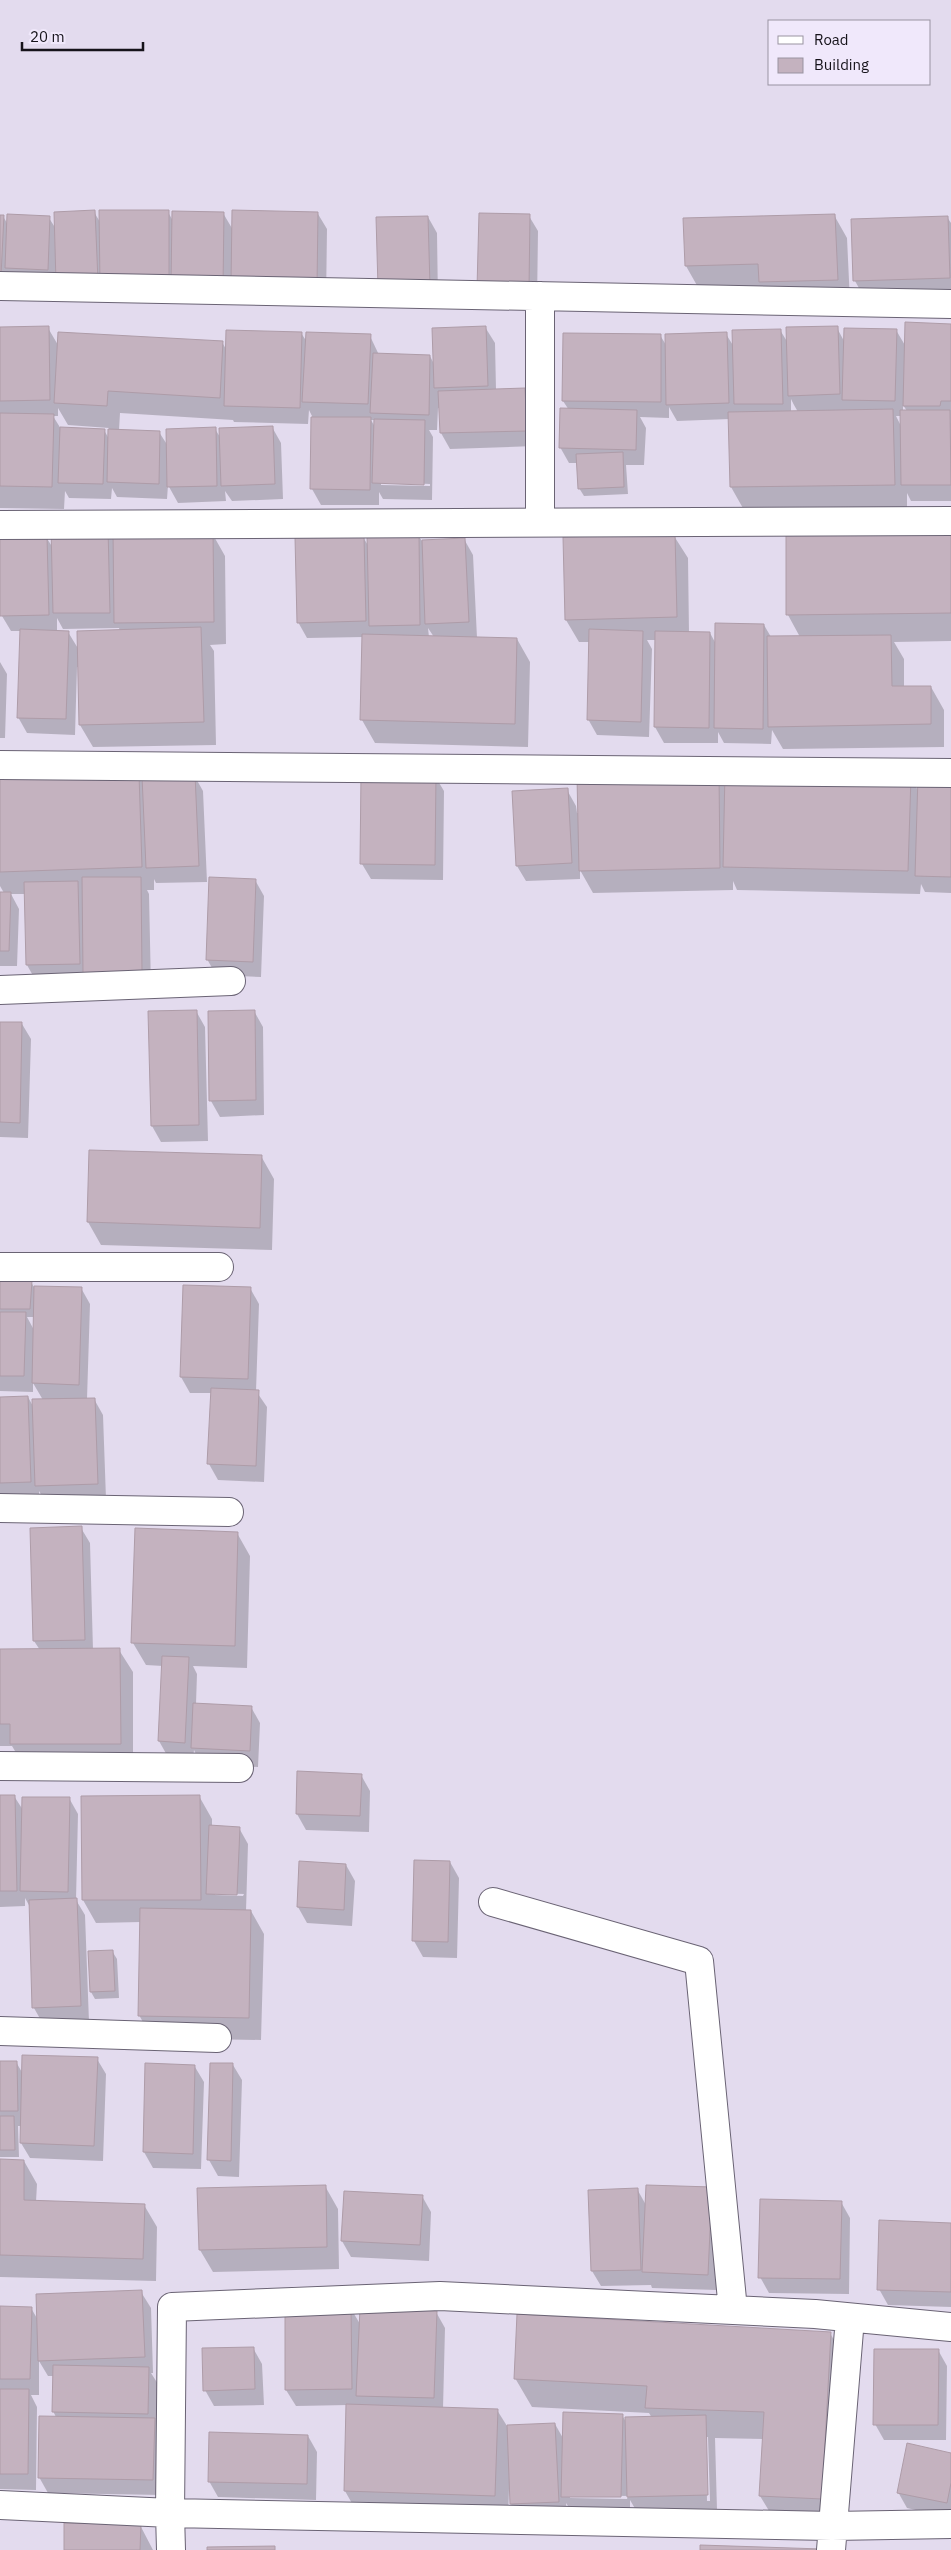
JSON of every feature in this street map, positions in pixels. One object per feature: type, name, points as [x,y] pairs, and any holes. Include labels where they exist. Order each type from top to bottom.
[{"type":"street","points":[[0,286],[951,304]]},
{"type":"street","points":[[540,296],[540,522]]},
{"type":"street","points":[[0,525],[951,521]]},
{"type":"street","points":[[0,765],[951,773]]},
{"type":"street","points":[[0,990],[231,981]]},
{"type":"street","points":[[0,1267],[219,1267]]},
{"type":"street","points":[[0,1508],[229,1512]]},
{"type":"street","points":[[0,1766],[239,1768]]},
{"type":"street","points":[[493,1902],[699,1961],[733,2310]]},
{"type":"street","points":[[0,2031],[217,2038]]},
{"type":"street","points":[[171,2550],[172,2307],[440,2296],[733,2310],[951,2327]]},
{"type":"street","points":[[831,2538],[850,2318]]},
{"type":"street","points":[[0,2505],[170,2514],[831,2538],[951,2524]]},
{"type":"building","points":[[95,210],[98,281],[56,282],[54,212]]},
{"type":"building","points":[[99,210],[169,210],[169,284],[100,284]]},
{"type":"building","points":[[232,210],[318,212],[317,287],[231,285]]},
{"type":"building","points":[[172,211],[224,212],[223,287],[171,286]]},
{"type":"building","points":[[479,213],[530,214],[529,289],[477,288]]},
{"type":"building","points":[[7,214],[50,216],[48,270],[5,268]]},
{"type":"building","points":[[835,214],[838,280],[759,282],[758,264],[685,266],[683,218]]},
{"type":"building","points":[[0,215],[4,215],[1,276],[0,276]]},
{"type":"building","points":[[428,216],[430,286],[378,287],[376,217]]},
{"type":"building","points":[[948,216],[950,278],[853,281],[851,219]]},
{"type":"building","points":[[905,322],[951,324],[951,401],[941,401],[940,406],[903,406]]},
{"type":"building","points":[[49,326],[50,400],[0,401],[0,327]]},
{"type":"building","points":[[486,326],[488,386],[434,388],[432,328]]},
{"type":"building","points":[[838,326],[840,394],[788,396],[786,327]]},
{"type":"building","points":[[844,328],[897,329],[895,401],[842,400]]},
{"type":"building","points":[[781,329],[783,404],[734,404],[732,330]]},
{"type":"building","points":[[226,330],[302,332],[300,408],[224,406]]},
{"type":"building","points":[[58,332],[223,341],[220,398],[108,391],[107,406],[54,403]]},
{"type":"building","points":[[306,332],[371,334],[368,404],[302,402]]},
{"type":"building","points":[[727,332],[729,403],[666,405],[665,334]]},
{"type":"building","points":[[563,333],[661,334],[661,402],[562,401]]},
{"type":"building","points":[[373,353],[430,355],[429,415],[370,413]]},
{"type":"building","points":[[525,388],[527,431],[440,433],[438,391]]},
{"type":"building","points":[[560,408],[637,410],[636,450],[559,448]]},
{"type":"building","points":[[893,409],[895,485],[730,487],[728,412]]},
{"type":"building","points":[[900,410],[950,410],[951,485],[901,485]]},
{"type":"building","points":[[0,413],[54,414],[52,487],[0,486]]},
{"type":"building","points":[[311,417],[371,417],[370,490],[310,489]]},
{"type":"building","points":[[374,419],[425,420],[424,485],[372,483]]},
{"type":"building","points":[[273,426],[275,484],[221,486],[219,428]]},
{"type":"building","points":[[60,427],[105,429],[103,484],[58,483]]},
{"type":"building","points":[[216,427],[217,486],[167,487],[166,429]]},
{"type":"building","points":[[108,429],[160,431],[159,484],[107,482]]},
{"type":"building","points":[[623,452],[624,487],[578,489],[576,454]]},
{"type":"building","points":[[108,527],[110,613],[53,613],[51,528]]},
{"type":"building","points":[[951,527],[951,613],[786,615],[786,528]]},
{"type":"building","points":[[113,532],[213,532],[214,622],[114,623]]},
{"type":"building","points":[[419,534],[420,625],[369,626],[367,535]]},
{"type":"building","points":[[675,534],[677,617],[565,620],[563,537]]},
{"type":"building","points":[[47,536],[49,615],[0,616],[0,537]]},
{"type":"building","points":[[364,536],[366,621],[297,623],[295,537]]},
{"type":"building","points":[[465,538],[469,622],[425,624],[422,540]]},
{"type":"building","points":[[715,623],[764,624],[763,729],[714,728]]},
{"type":"building","points":[[201,627],[204,722],[79,725],[77,631]]},
{"type":"building","points":[[20,629],[69,631],[66,719],[17,718]]},
{"type":"building","points":[[589,629],[643,631],[641,722],[587,720]]},
{"type":"building","points":[[655,631],[710,632],[709,728],[654,727]]},
{"type":"building","points":[[362,634],[517,638],[515,724],[360,720]]},
{"type":"building","points":[[891,635],[892,686],[931,686],[931,724],[768,727],[767,636]]},
{"type":"building","points":[[725,771],[911,776],[908,871],[723,867]]},
{"type":"building","points":[[139,774],[142,867],[0,872],[0,778]]},
{"type":"building","points":[[195,774],[199,866],[146,868],[142,776]]},
{"type":"building","points":[[361,774],[436,774],[435,865],[360,864]]},
{"type":"building","points":[[719,774],[720,868],[579,871],[577,777]]},
{"type":"building","points":[[918,776],[951,777],[951,877],[915,876]]},
{"type":"building","points":[[568,788],[572,863],[516,866],[512,791]]},
{"type":"building","points":[[82,877],[141,877],[142,972],[83,973]]},
{"type":"building","points":[[209,877],[256,879],[253,962],[206,960]]},
{"type":"building","points":[[78,881],[80,964],[26,965],[24,882]]},
{"type":"building","points":[[0,892],[11,892],[9,951],[0,951]]},
{"type":"building","points":[[197,1010],[199,1125],[151,1126],[148,1011]]},
{"type":"building","points":[[255,1010],[256,1100],[209,1101],[208,1011]]},
{"type":"building","points":[[0,1022],[22,1022],[20,1123],[0,1122]]},
{"type":"building","points":[[89,1150],[262,1155],[260,1228],[87,1222]]},
{"type":"building","points":[[0,1280],[32,1281],[30,1309],[0,1309]]},
{"type":"building","points":[[183,1285],[251,1287],[248,1379],[180,1377]]},
{"type":"building","points":[[34,1286],[82,1287],[79,1385],[32,1383]]},
{"type":"building","points":[[0,1312],[26,1312],[24,1376],[0,1376]]},
{"type":"building","points":[[211,1388],[259,1390],[256,1466],[207,1464]]},
{"type":"building","points":[[28,1396],[31,1482],[0,1483],[0,1397]]},
{"type":"building","points":[[95,1398],[98,1484],[35,1486],[32,1399]]},
{"type":"building","points":[[82,1526],[85,1640],[33,1641],[30,1528]]},
{"type":"building","points":[[135,1528],[238,1532],[235,1646],[131,1643]]},
{"type":"building","points":[[120,1648],[121,1744],[10,1744],[10,1724],[0,1724],[0,1649]]},
{"type":"building","points":[[162,1656],[189,1657],[185,1743],[158,1741]]},
{"type":"building","points":[[193,1703],[252,1706],[250,1751],[191,1748]]},
{"type":"building","points":[[297,1771],[362,1774],[360,1816],[296,1814]]},
{"type":"building","points":[[0,1795],[15,1795],[17,1891],[0,1891]]},
{"type":"building","points":[[200,1795],[201,1900],[82,1900],[81,1796]]},
{"type":"building","points":[[22,1797],[70,1797],[68,1892],[20,1891]]},
{"type":"building","points":[[209,1825],[240,1827],[237,1895],[206,1894]]},
{"type":"building","points":[[414,1860],[450,1861],[448,1942],[412,1941]]},
{"type":"building","points":[[299,1861],[346,1864],[344,1910],[297,1907]]},
{"type":"building","points":[[77,1898],[81,2006],[32,2008],[29,1900]]},
{"type":"building","points":[[140,1908],[251,1910],[249,2018],[138,2016]]},
{"type":"building","points":[[113,1950],[115,1991],[90,1992],[88,1951]]},
{"type":"building","points":[[22,2055],[98,2057],[94,2146],[20,2143]]},
{"type":"building","points":[[0,2061],[17,2061],[18,2111],[0,2111]]},
{"type":"building","points":[[145,2063],[195,2065],[193,2154],[143,2152]]},
{"type":"building","points":[[210,2063],[233,2063],[231,2161],[207,2160]]},
{"type":"building","points":[[0,2116],[14,2116],[15,2150],[0,2150]]},
{"type":"building","points":[[0,2159],[24,2160],[24,2200],[145,2204],[143,2259],[0,2255]]},
{"type":"building","points":[[326,2185],[327,2247],[199,2250],[197,2188]]},
{"type":"building","points":[[646,2185],[712,2187],[708,2275],[642,2272]]},
{"type":"building","points":[[638,2188],[641,2270],[591,2271],[588,2190]]},
{"type":"building","points":[[344,2191],[423,2195],[420,2245],[341,2241]]},
{"type":"building","points":[[760,2199],[842,2201],[840,2279],[758,2278]]},
{"type":"building","points":[[879,2220],[951,2223],[951,2292],[877,2290]]},
{"type":"building","points":[[142,2290],[145,2357],[38,2361],[36,2294]]},
{"type":"building","points":[[0,2306],[32,2307],[30,2379],[0,2379]]},
{"type":"building","points":[[351,2306],[352,2389],[285,2390],[285,2307]]},
{"type":"building","points":[[360,2308],[437,2311],[434,2398],[356,2396]]},
{"type":"building","points":[[517,2314],[831,2332],[822,2499],[759,2496],[764,2412],[645,2408],[647,2386],[514,2379]]},
{"type":"building","points":[[254,2347],[255,2389],[203,2391],[202,2348]]},
{"type":"building","points":[[874,2349],[939,2349],[938,2425],[873,2425]]},
{"type":"building","points":[[53,2365],[149,2367],[148,2414],[52,2412]]},
{"type":"building","points":[[0,2389],[29,2389],[28,2474],[0,2474]]},
{"type":"building","points":[[346,2404],[498,2409],[495,2496],[344,2491]]},
{"type":"building","points":[[563,2412],[623,2414],[621,2497],[561,2497]]},
{"type":"building","points":[[706,2415],[708,2495],[627,2497],[625,2417]]},
{"type":"building","points":[[39,2416],[155,2418],[153,2480],[38,2478]]},
{"type":"building","points":[[555,2423],[559,2502],[510,2504],[507,2425]]},
{"type":"building","points":[[209,2432],[308,2435],[307,2484],[208,2482]]},
{"type":"building","points":[[907,2443],[951,2453],[951,2483],[947,2503],[897,2493]]},
{"type":"building","points":[[64,2523],[141,2524],[140,2550],[64,2550]]},
{"type":"building","points":[[700,2545],[822,2549],[822,2550],[700,2550]]},
{"type":"building","points":[[275,2546],[275,2550],[207,2550],[207,2547]]}]
